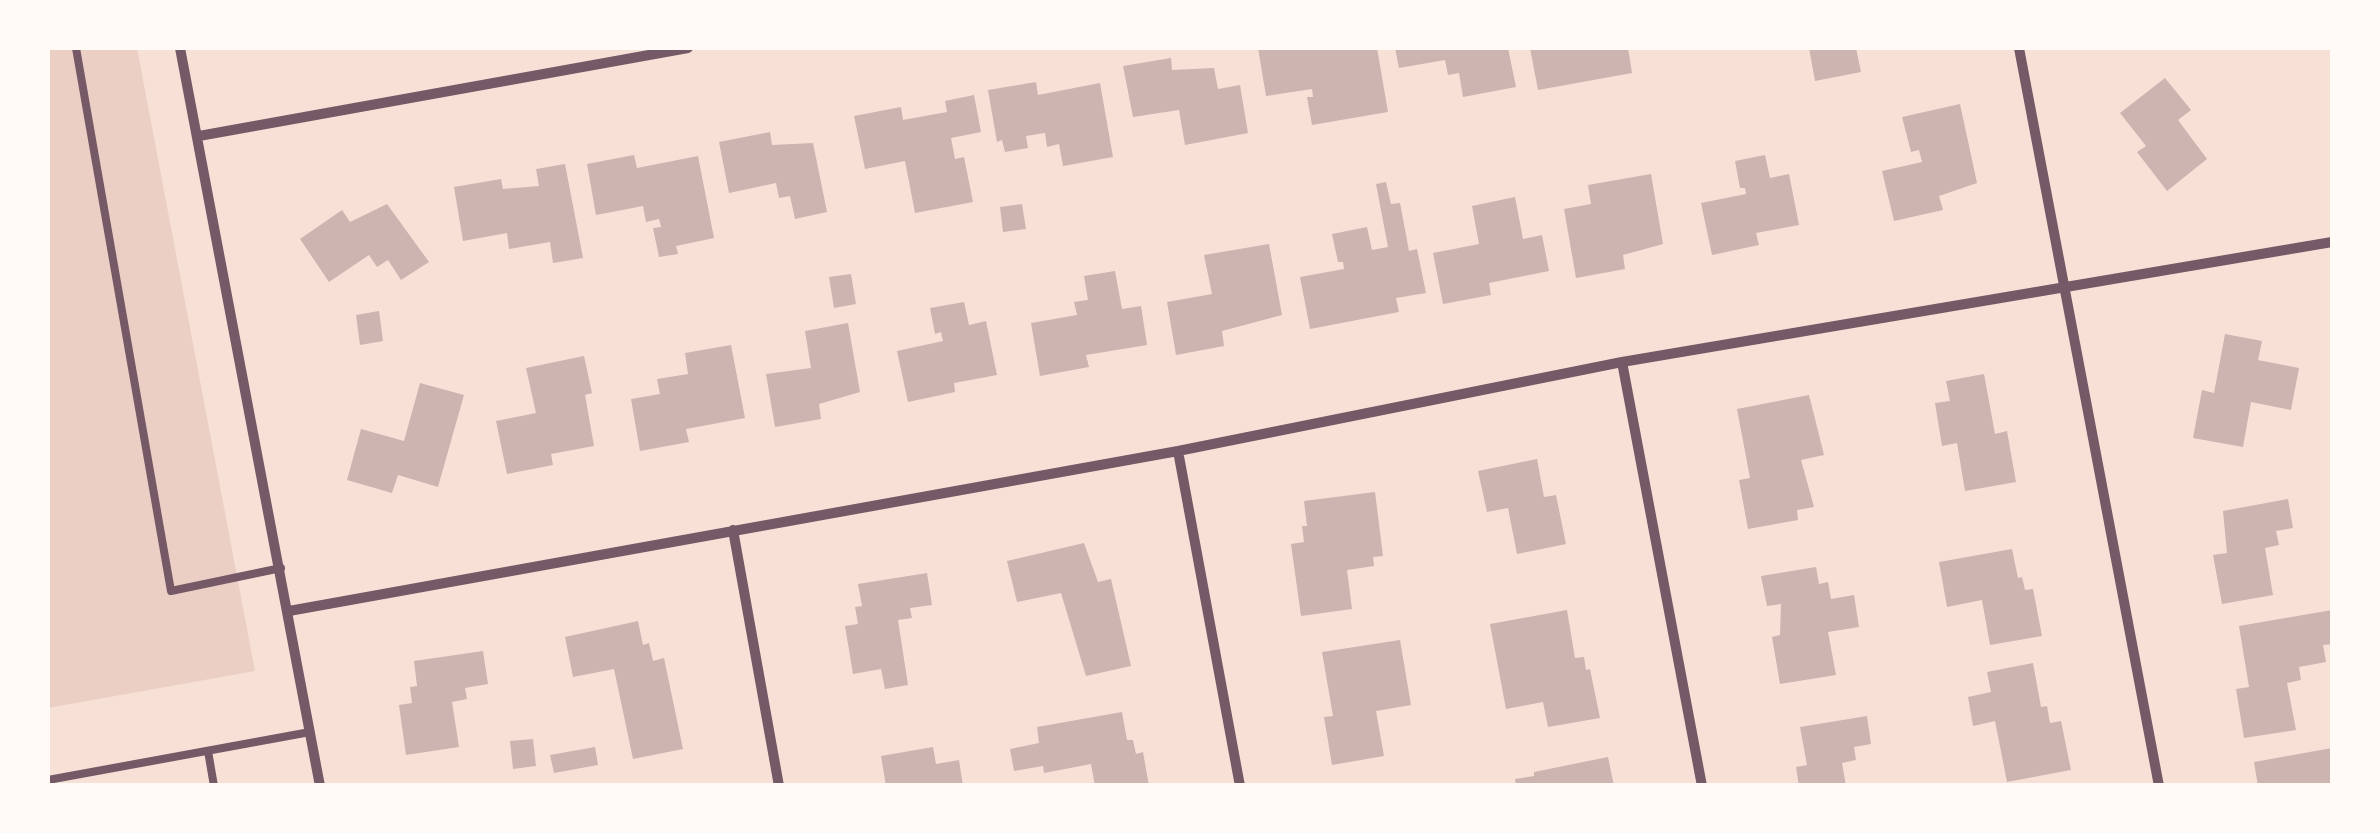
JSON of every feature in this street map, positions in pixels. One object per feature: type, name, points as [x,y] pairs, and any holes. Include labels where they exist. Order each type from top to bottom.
[{"type":"street","points":[[180,48],[320,786]]},
{"type":"street","points":[[199,136],[688,48]]},
{"type":"street","points":[[2020,48],[2159,786]]},
{"type":"street","points":[[289,611],[1178,451],[1622,362],[2332,242]]},
{"type":"street","points":[[1622,362],[1702,786]]},
{"type":"street","points":[[1178,451],[1240,786]]},
{"type":"street","points":[[733,530],[779,786]]},
{"type":"lane","points":[[76,48],[170,591],[281,568]]},
{"type":"lane","points":[[48,780],[310,732]]},
{"type":"lane","points":[[208,751],[214,786]]},
{"type":"shaded area","points":[[48,48],[137,48],[255,671],[48,708]]},
{"type":"building","points":[[1258,48],[1377,48],[1388,112],[1312,125],[1307,97],[1313,97],[1312,89],[1266,96]]},
{"type":"building","points":[[1395,48],[1508,48],[1516,87],[1463,97],[1459,73],[1448,75],[1445,60],[1399,68]]},
{"type":"building","points":[[1530,48],[1628,48],[1632,73],[1538,90]]},
{"type":"building","points":[[1809,48],[1856,48],[1861,72],[1815,81]]},
{"type":"building","points":[[1171,58],[1172,70],[1214,68],[1218,89],[1240,85],[1248,133],[1185,145],[1179,110],[1133,117],[1123,66]]},
{"type":"building","points":[[2165,78],[2191,110],[2178,120],[2207,159],[2167,191],[2137,152],[2146,146],[2120,113]]},
{"type":"building","points":[[1036,82],[1038,95],[1100,83],[1113,157],[1063,166],[1059,144],[1047,147],[1045,133],[1026,136],[1028,148],[1005,152],[1002,140],[997,142],[988,90]]},
{"type":"building","points":[[974,95],[981,132],[951,138],[955,159],[964,157],[973,202],[915,213],[905,161],[865,169],[854,116],[901,107],[903,120],[947,112],[945,101]]},
{"type":"building","points":[[1960,104],[1977,183],[1939,196],[1943,210],[1894,221],[1882,171],[1922,162],[1919,150],[1911,152],[1902,117]]},
{"type":"building","points":[[770,132],[772,145],[813,143],[827,212],[795,219],[790,196],[779,198],[776,183],[729,193],[719,142]]},
{"type":"building","points":[[634,155],[637,168],[698,156],[714,238],[676,246],[678,254],[659,257],[653,228],[661,227],[659,219],[646,222],[643,206],[596,215],[587,164]]},
{"type":"building","points":[[1765,155],[1770,178],[1789,174],[1799,225],[1756,233],[1759,245],[1712,255],[1701,203],[1746,194],[1745,188],[1740,188],[1735,161]]},
{"type":"building","points":[[565,164],[583,258],[553,263],[550,242],[509,249],[507,233],[463,241],[454,187],[501,179],[503,189],[539,186],[536,169]]},
{"type":"building","points":[[1651,174],[1663,244],[1623,255],[1625,269],[1576,278],[1564,209],[1591,204],[1588,185]]},
{"type":"building","points":[[1386,182],[1391,204],[1400,203],[1409,251],[1417,249],[1426,293],[1396,298],[1399,312],[1310,329],[1300,277],[1344,269],[1343,262],[1338,262],[1332,234],[1367,227],[1372,250],[1388,247],[1376,184]]},
{"type":"building","points":[[1515,197],[1523,239],[1542,235],[1549,271],[1489,283],[1491,295],[1443,304],[1433,253],[1479,244],[1472,206]]},
{"type":"building","points":[[387,204],[429,262],[401,280],[388,260],[377,267],[369,255],[329,282],[300,239],[342,210],[350,222]]},
{"type":"building","points":[[1022,204],[1026,229],[1003,232],[1000,207]]},
{"type":"building","points":[[1269,244],[1282,315],[1222,331],[1224,346],[1176,355],[1167,302],[1212,294],[1204,255]]},
{"type":"building","points":[[1115,271],[1122,309],[1141,306],[1147,345],[1086,355],[1089,367],[1040,376],[1031,323],[1077,315],[1074,302],[1088,300],[1084,276]]},
{"type":"building","points":[[851,274],[856,304],[834,308],[829,277]]},
{"type":"building","points":[[964,302],[969,325],[986,321],[997,375],[954,383],[955,392],[908,402],[897,351],[943,341],[941,332],[935,334],[930,308]]},
{"type":"building","points":[[379,311],[383,341],[360,345],[356,315]]},
{"type":"building","points":[[848,323],[860,392],[819,404],[821,419],[775,427],[766,374],[811,368],[805,331]]},
{"type":"building","points":[[2225,334],[2262,341],[2258,360],[2299,368],[2291,410],[2251,402],[2243,447],[2193,438],[2202,390],[2214,393]]},
{"type":"building","points":[[731,345],[745,418],[686,429],[689,442],[640,451],[631,399],[660,394],[657,379],[688,374],[685,353]]},
{"type":"building","points":[[584,356],[592,393],[585,395],[594,446],[551,454],[553,465],[507,474],[496,421],[536,413],[526,368]]},
{"type":"building","points":[[1984,374],[1995,434],[2007,431],[2016,482],[1965,491],[1957,443],[1942,446],[1935,403],[1950,401],[1946,381]]},
{"type":"building","points":[[420,383],[464,395],[438,487],[398,475],[392,493],[347,480],[361,429],[404,441]]},
{"type":"building","points":[[1809,395],[1824,455],[1801,460],[1814,507],[1797,510],[1798,520],[1748,529],[1739,480],[1750,478],[1737,409]]},
{"type":"building","points":[[1537,459],[1544,497],[1556,495],[1566,544],[1517,554],[1508,508],[1487,512],[1478,471]]},
{"type":"building","points":[[1375,492],[1383,556],[1373,557],[1374,566],[1347,570],[1352,609],[1301,616],[1291,544],[1304,542],[1304,501]]},
{"type":"building","points":[[2288,499],[2293,528],[2276,531],[2279,545],[2265,548],[2273,595],[2222,604],[2213,555],[2227,553],[2223,511]]},
{"type":"building","points":[[1084,543],[1098,582],[1111,579],[1131,666],[1086,676],[1061,593],[1017,602],[1007,561]]},
{"type":"building","points":[[2012,549],[2018,578],[2022,577],[2025,590],[2033,589],[2042,636],[1990,645],[1982,600],[1947,607],[1939,562]]},
{"type":"building","points":[[1816,567],[1819,584],[1828,582],[1831,599],[1854,595],[1859,627],[1828,632],[1836,675],[1780,684],[1772,637],[1780,635],[1781,604],[1767,606],[1761,576]]},
{"type":"building","points":[[927,573],[932,605],[910,608],[912,618],[898,620],[908,685],[885,689],[881,669],[853,674],[845,626],[858,624],[855,607],[862,606],[858,584]]},
{"type":"building","points":[[1567,610],[1575,658],[1584,657],[1586,670],[1590,669],[1600,718],[1548,727],[1543,702],[1506,709],[1490,624]]},
{"type":"building","points":[[2332,610],[2332,644],[2323,645],[2326,662],[2299,667],[2301,680],[2287,683],[2296,730],[2244,738],[2236,689],[2249,687],[2239,626]]},
{"type":"building","points":[[638,621],[643,645],[649,643],[653,661],[664,658],[683,749],[633,759],[614,669],[573,677],[565,637]]},
{"type":"building","points":[[1400,640],[1411,705],[1376,711],[1384,756],[1332,765],[1324,717],[1333,716],[1322,652]]},
{"type":"building","points":[[483,651],[488,684],[465,688],[467,699],[452,702],[459,747],[406,755],[399,705],[412,703],[410,687],[417,686],[414,661]]},
{"type":"building","points":[[2033,663],[2041,707],[2047,706],[2050,723],[2061,721],[2071,770],[2007,782],[1995,721],[1973,726],[1968,697],[1991,692],[1987,672]]},
{"type":"building","points":[[1122,712],[1127,740],[1133,740],[1136,754],[1143,752],[1149,786],[1095,786],[1091,764],[1044,773],[1043,766],[1014,771],[1010,749],[1039,743],[1037,727]]},
{"type":"building","points":[[1867,716],[1871,744],[1854,747],[1856,760],[1842,763],[1846,786],[1799,786],[1796,767],[1807,765],[1800,727]]},
{"type":"building","points":[[533,739],[536,766],[513,769],[510,741]]},
{"type":"building","points":[[595,747],[598,765],[554,773],[550,755]]},
{"type":"building","points":[[933,747],[936,764],[959,760],[963,786],[886,786],[881,756]]},
{"type":"building","points":[[2332,748],[2332,786],[2258,786],[2254,762]]},
{"type":"building","points":[[1608,757],[1614,786],[1516,786],[1515,779],[1534,776],[1534,772]]}]
